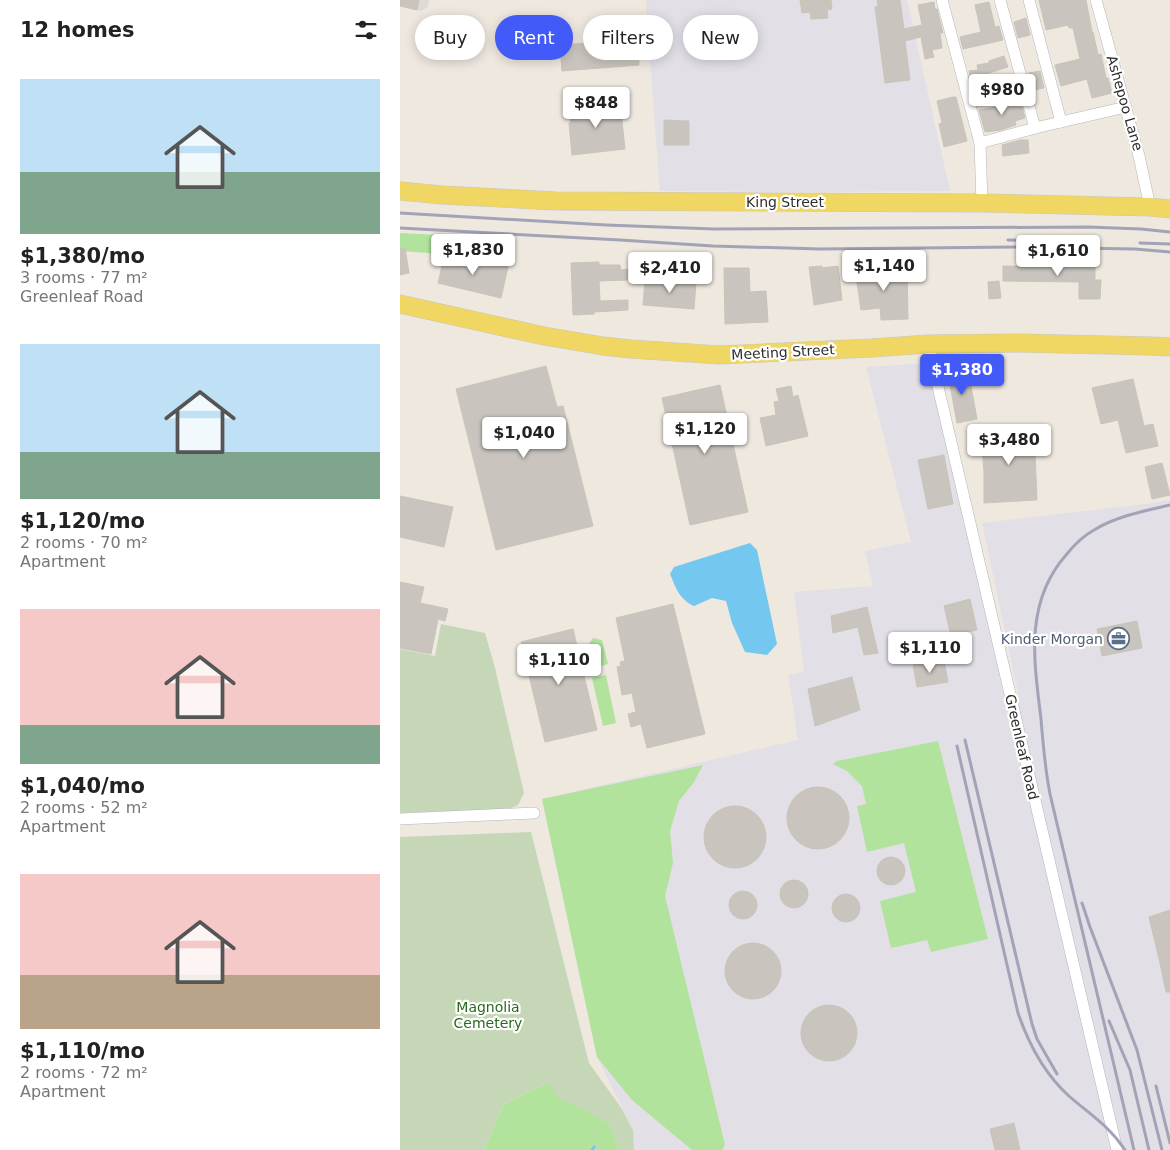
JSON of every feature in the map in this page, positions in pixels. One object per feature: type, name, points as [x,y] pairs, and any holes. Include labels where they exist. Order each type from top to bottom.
[{"type":"main road","name":"King Street","points":[[400,191],[555,201],[982,203],[1150,206],[1170,209]]},
{"type":"main road","name":"Meeting Street","points":[[400,304],[544,336],[603,346],[719,355],[928,344],[1019,343],[1170,347]]},
{"type":"street","points":[[942,0],[980,143],[982,203]]},
{"type":"street","points":[[1000,0],[1035,128]]},
{"type":"street","points":[[1029,0],[1061,122]]},
{"type":"street","name":"Ashepoo Lane","points":[[1096,0],[1143,171],[1150,206]]},
{"type":"street","points":[[980,143],[1126,107]]},
{"type":"street","name":"Greenleaf Road","points":[[928,344],[1117,1150]]},
{"type":"street","points":[[400,819],[534,813]]},
{"type":"shaded area","points":[[419,0],[429,0],[428,7],[421,11],[417,10]]},
{"type":"shaded area","points":[[646,0],[907,0],[950,191],[660,191],[650,60],[673,60],[673,15],[647,15]]},
{"type":"shaded area","name":"Kinder Morgan","points":[[932,363],[1006,695],[1019,697],[982,523],[1170,500],[1170,1150],[1111,1150],[1106,1132],[1110,1150],[634,1150],[633,1130],[597,1057],[542,799],[798,740],[788,675],[804,672],[794,592],[873,586],[865,551],[911,542],[866,367]]},
{"type":"green space","points":[[400,233],[458,236],[456,255],[400,251]]},
{"type":"green space","points":[[441,624],[485,633],[524,793],[518,805],[509,809],[400,813],[400,649],[435,656]]},
{"type":"green space","points":[[593,638],[602,640],[608,664],[589,669],[585,649]]},
{"type":"green space","points":[[606,675],[616,723],[603,726],[592,678]]},
{"type":"green space","points":[[938,741],[988,939],[931,952],[927,940],[891,948],[880,901],[916,892],[904,843],[867,852],[857,806],[866,804],[862,786],[847,771],[833,764],[837,761]]},
{"type":"green space","points":[[703,765],[694,782],[679,801],[670,831],[673,863],[665,896],[725,1145],[722,1150],[692,1150],[632,1100],[597,1057],[542,799]]},
{"type":"green space","name":"Magnolia Cemetery","points":[[531,832],[589,1063],[622,1109],[633,1130],[634,1150],[619,1150],[610,1124],[560,1099],[547,1083],[504,1104],[484,1150],[400,1150],[400,837]]},
{"type":"green space","points":[[547,1083],[587,1111],[610,1124],[619,1150],[484,1150],[504,1104]]},
{"type":"water","points":[[750,543],[757,550],[777,644],[767,655],[745,652],[732,623],[726,601],[712,598],[694,606],[681,596],[670,574],[674,567]]},
{"type":"building","points":[[400,0],[419,0],[417,10],[400,6]]},
{"type":"building","points":[[800,0],[831,0],[832,9],[827,10],[828,18],[811,19],[810,12],[802,13]]},
{"type":"building","points":[[877,0],[900,0],[904,29],[922,25],[918,5],[934,2],[935,9],[937,9],[943,33],[940,33],[942,48],[932,50],[934,57],[925,59],[921,37],[905,41],[910,80],[885,83],[875,7],[878,6]]},
{"type":"building","points":[[1039,0],[1086,0],[1098,55],[1101,54],[1106,78],[1108,78],[1112,93],[1092,98],[1087,79],[1061,86],[1055,65],[1080,59],[1073,28],[1069,28],[1068,25],[1046,30]]},
{"type":"building","points":[[989,2],[995,27],[999,26],[1003,40],[963,49],[960,37],[981,32],[975,5]]},
{"type":"building","points":[[1026,18],[1030,35],[1018,38],[1014,22]]},
{"type":"building","points":[[573,44],[583,44],[583,60],[639,60],[639,65],[562,71],[561,60],[573,60]]},
{"type":"building","points":[[1004,56],[1008,67],[989,73],[990,80],[972,83],[969,71],[978,70],[977,65],[989,63],[989,61]]},
{"type":"building","points":[[1040,71],[1044,88],[1033,90],[1029,73]]},
{"type":"building","points":[[956,97],[967,141],[944,147],[939,124],[942,123],[937,101]]},
{"type":"building","points":[[1020,100],[1025,118],[1015,121],[1016,125],[1001,130],[985,132],[979,110],[1002,106],[1002,104]]},
{"type":"building","points":[[620,103],[625,149],[572,155],[569,123],[571,123],[570,108]]},
{"type":"building","points":[[664,120],[689,121],[689,145],[664,145]]},
{"type":"building","points":[[1020,140],[1028,140],[1029,153],[1003,156],[1002,145]]},
{"type":"building","points":[[405,248],[409,273],[400,275],[400,249]]},
{"type":"building","points":[[455,254],[466,256],[465,262],[484,267],[486,262],[508,267],[501,298],[438,283],[444,257],[453,260]]},
{"type":"building","points":[[599,262],[599,265],[620,265],[621,270],[629,269],[628,280],[599,281],[600,301],[628,300],[628,310],[573,315],[571,263]]},
{"type":"building","points":[[1044,265],[1095,266],[1095,280],[1101,280],[1100,299],[1079,299],[1079,282],[1003,281],[1003,266],[1044,267]]},
{"type":"building","points":[[822,266],[822,268],[838,266],[842,300],[814,305],[809,267]]},
{"type":"building","points":[[866,267],[867,269],[907,268],[908,319],[881,320],[880,308],[861,310],[855,269]]},
{"type":"building","points":[[724,268],[749,268],[750,292],[766,291],[768,322],[725,324]]},
{"type":"building","points":[[645,279],[696,282],[694,309],[643,305]]},
{"type":"building","points":[[999,281],[1001,298],[989,299],[988,282]]},
{"type":"building","points":[[546,366],[557,407],[563,406],[593,526],[496,550],[456,389]]},
{"type":"building","points":[[968,370],[977,419],[957,423],[948,374]]},
{"type":"building","points":[[1133,379],[1144,426],[1153,424],[1158,446],[1126,453],[1118,420],[1101,424],[1092,388]]},
{"type":"building","points":[[720,385],[748,512],[690,525],[662,398]]},
{"type":"building","points":[[791,386],[793,397],[798,395],[808,436],[766,446],[760,418],[776,415],[774,402],[779,401],[776,389]]},
{"type":"building","points":[[1034,430],[1037,500],[984,503],[981,433]]},
{"type":"building","points":[[944,455],[953,504],[928,509],[918,460]]},
{"type":"building","points":[[1162,463],[1170,495],[1152,499],[1145,467]]},
{"type":"building","points":[[400,496],[453,507],[444,547],[400,537]]},
{"type":"building","points":[[400,582],[424,587],[420,603],[448,609],[445,621],[438,619],[431,654],[400,648]]},
{"type":"building","points":[[970,599],[977,630],[951,636],[944,606]]},
{"type":"building","points":[[673,604],[705,734],[647,748],[641,724],[631,727],[628,714],[636,712],[632,693],[622,695],[617,667],[621,666],[620,662],[625,661],[616,618]]},
{"type":"building","points":[[867,607],[878,653],[864,655],[858,627],[833,633],[831,616]]},
{"type":"building","name":"Kinder Morgan","points":[[1137,621],[1142,648],[1102,656],[1097,629]]},
{"type":"building","points":[[573,629],[597,730],[545,742],[521,642]]},
{"type":"building","points":[[944,660],[948,682],[917,687],[913,665]]},
{"type":"building","points":[[852,677],[860,710],[815,726],[808,689]]},
{"type":"building","points":[[818,787],[830,790],[840,796],[846,806],[849,818],[846,830],[840,840],[830,846],[818,849],[806,846],[796,840],[790,830],[787,818],[790,806],[796,796],[806,790]]},
{"type":"building","points":[[735,806],[747,809],[757,815],[763,825],[766,837],[763,849],[757,859],[747,865],[735,868],[723,865],[713,859],[707,849],[704,837],[707,825],[713,815],[723,809]]},
{"type":"building","points":[[891,857],[901,861],[905,871],[901,881],[891,885],[881,881],[877,871],[881,861]]},
{"type":"building","points":[[794,880],[804,884],[808,894],[804,904],[794,908],[784,904],[780,894],[784,884]]},
{"type":"building","points":[[743,891],[753,895],[757,905],[753,915],[743,919],[733,915],[729,905],[733,895]]},
{"type":"building","points":[[846,894],[856,898],[860,908],[856,918],[846,922],[836,918],[832,908],[836,898]]},
{"type":"building","points":[[1170,910],[1170,992],[1166,992],[1149,917]]},
{"type":"building","points":[[747,943],[759,943],[769,947],[777,955],[781,971],[777,987],[769,995],[759,999],[747,999],[737,995],[729,987],[725,977],[725,965],[729,955],[737,947]]},
{"type":"building","points":[[823,1005],[835,1005],[845,1009],[853,1017],[857,1033],[853,1049],[845,1057],[835,1061],[823,1061],[813,1057],[805,1049],[801,1039],[801,1027],[805,1017],[813,1009]]},
{"type":"building","points":[[1014,1123],[1020,1150],[995,1150],[990,1129]]},
{"type":"railway","points":[[400,213],[606,225],[714,229],[1088,227],[1170,232]]},
{"type":"railway","points":[[400,228],[713,246],[820,249],[1016,247],[1135,249],[1170,252]]},
{"type":"railway","points":[[1008,240],[1075,241]]},
{"type":"railway","points":[[1140,243],[1170,244]]},
{"type":"railway","points":[[1134,1150],[1050,794],[1036,676],[1035,633],[1043,593],[1053,573],[1079,541],[1090,532],[1112,521],[1131,514],[1170,505]]},
{"type":"railway","points":[[965,740],[1032,1024],[1037,1039],[1057,1074]]},
{"type":"railway","points":[[957,746],[1018,1013],[1027,1036],[1038,1058],[1052,1079],[1107,1128],[1125,1150]]},
{"type":"railway","points":[[1082,903],[1137,1050],[1162,1150]]},
{"type":"railway","points":[[1109,1021],[1130,1070],[1149,1150]]},
{"type":"railway","points":[[1156,1086],[1170,1143]]},
{"type":"place","name":"Kinder Morgan","points":[[1119,639]]}]
